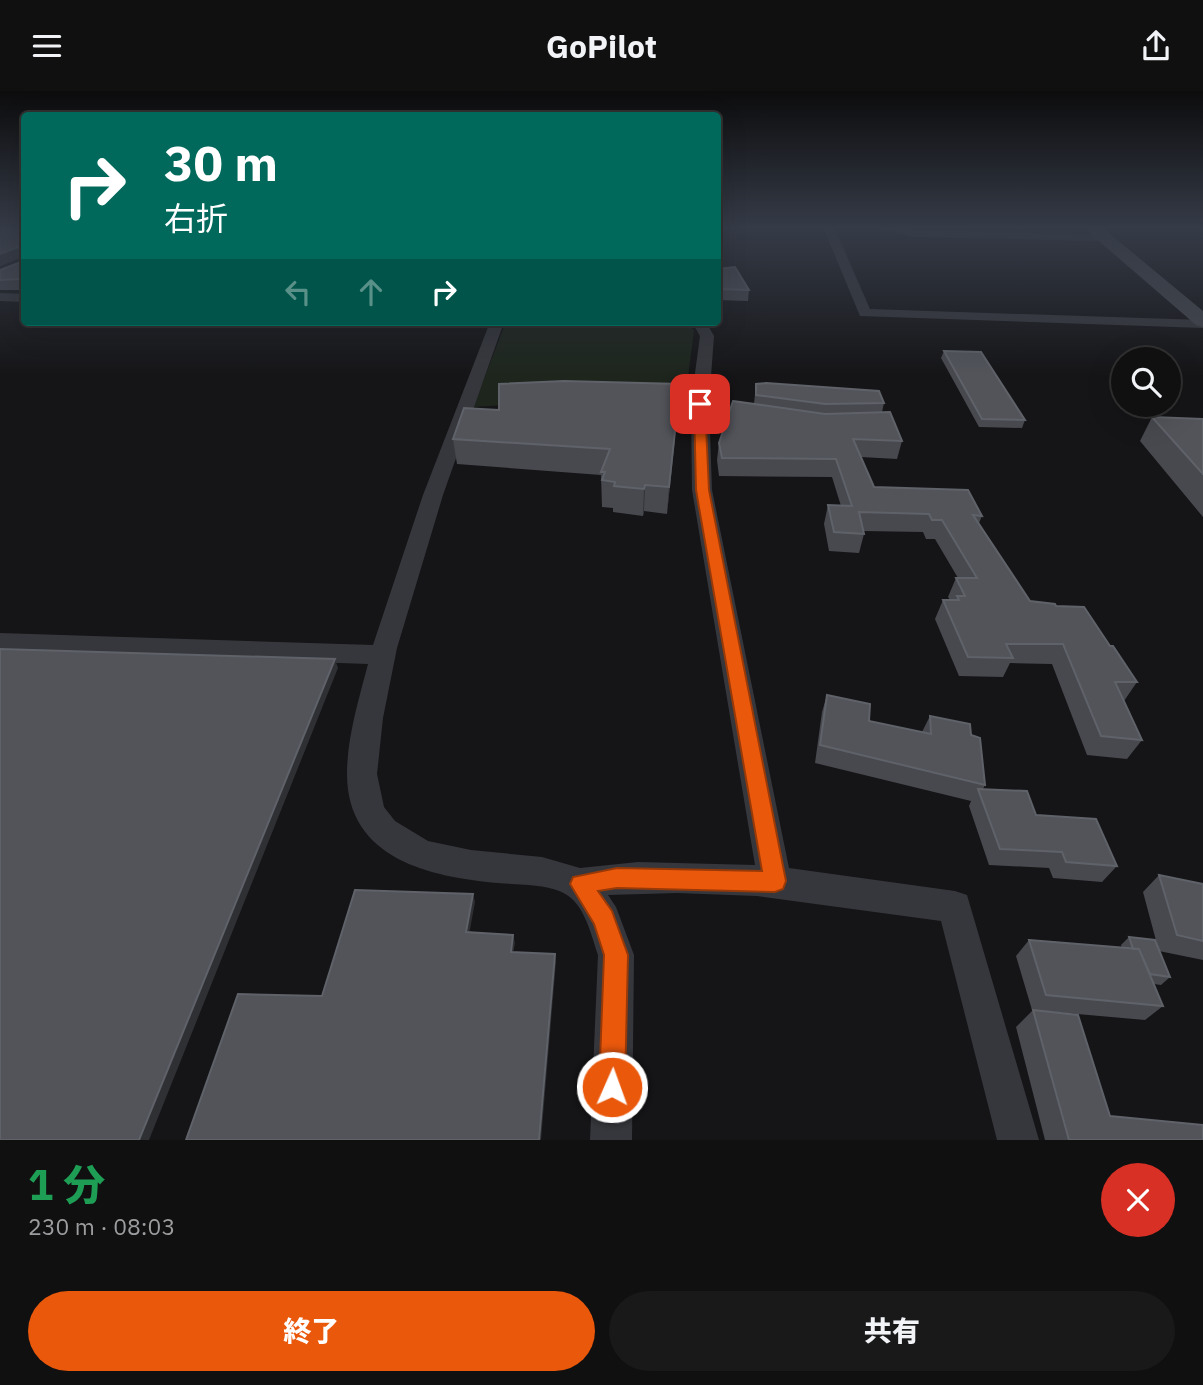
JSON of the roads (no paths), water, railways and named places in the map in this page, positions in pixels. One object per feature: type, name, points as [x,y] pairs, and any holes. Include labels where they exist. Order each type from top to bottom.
[{"type":"main road","points":[[1151,278],[1203,322]]},
{"type":"street","points":[[850,278],[865,313],[1203,322]]},
{"type":"street","points":[[0,297],[21,298]]},
{"type":"street","points":[[496,326],[443,466],[383,655],[362,751],[362,783],[368,810],[386,835],[445,863],[545,872],[581,884],[617,878],[775,881],[955,907],[1018,1140]]},
{"type":"street","points":[[701,326],[707,336],[700,404],[702,490],[775,881]]},
{"type":"street","points":[[0,642],[383,655]]},
{"type":"street","points":[[581,884],[604,919],[616,955],[611,1140]]},
{"type":"lane","points":[[700,404],[750,416]]}]
